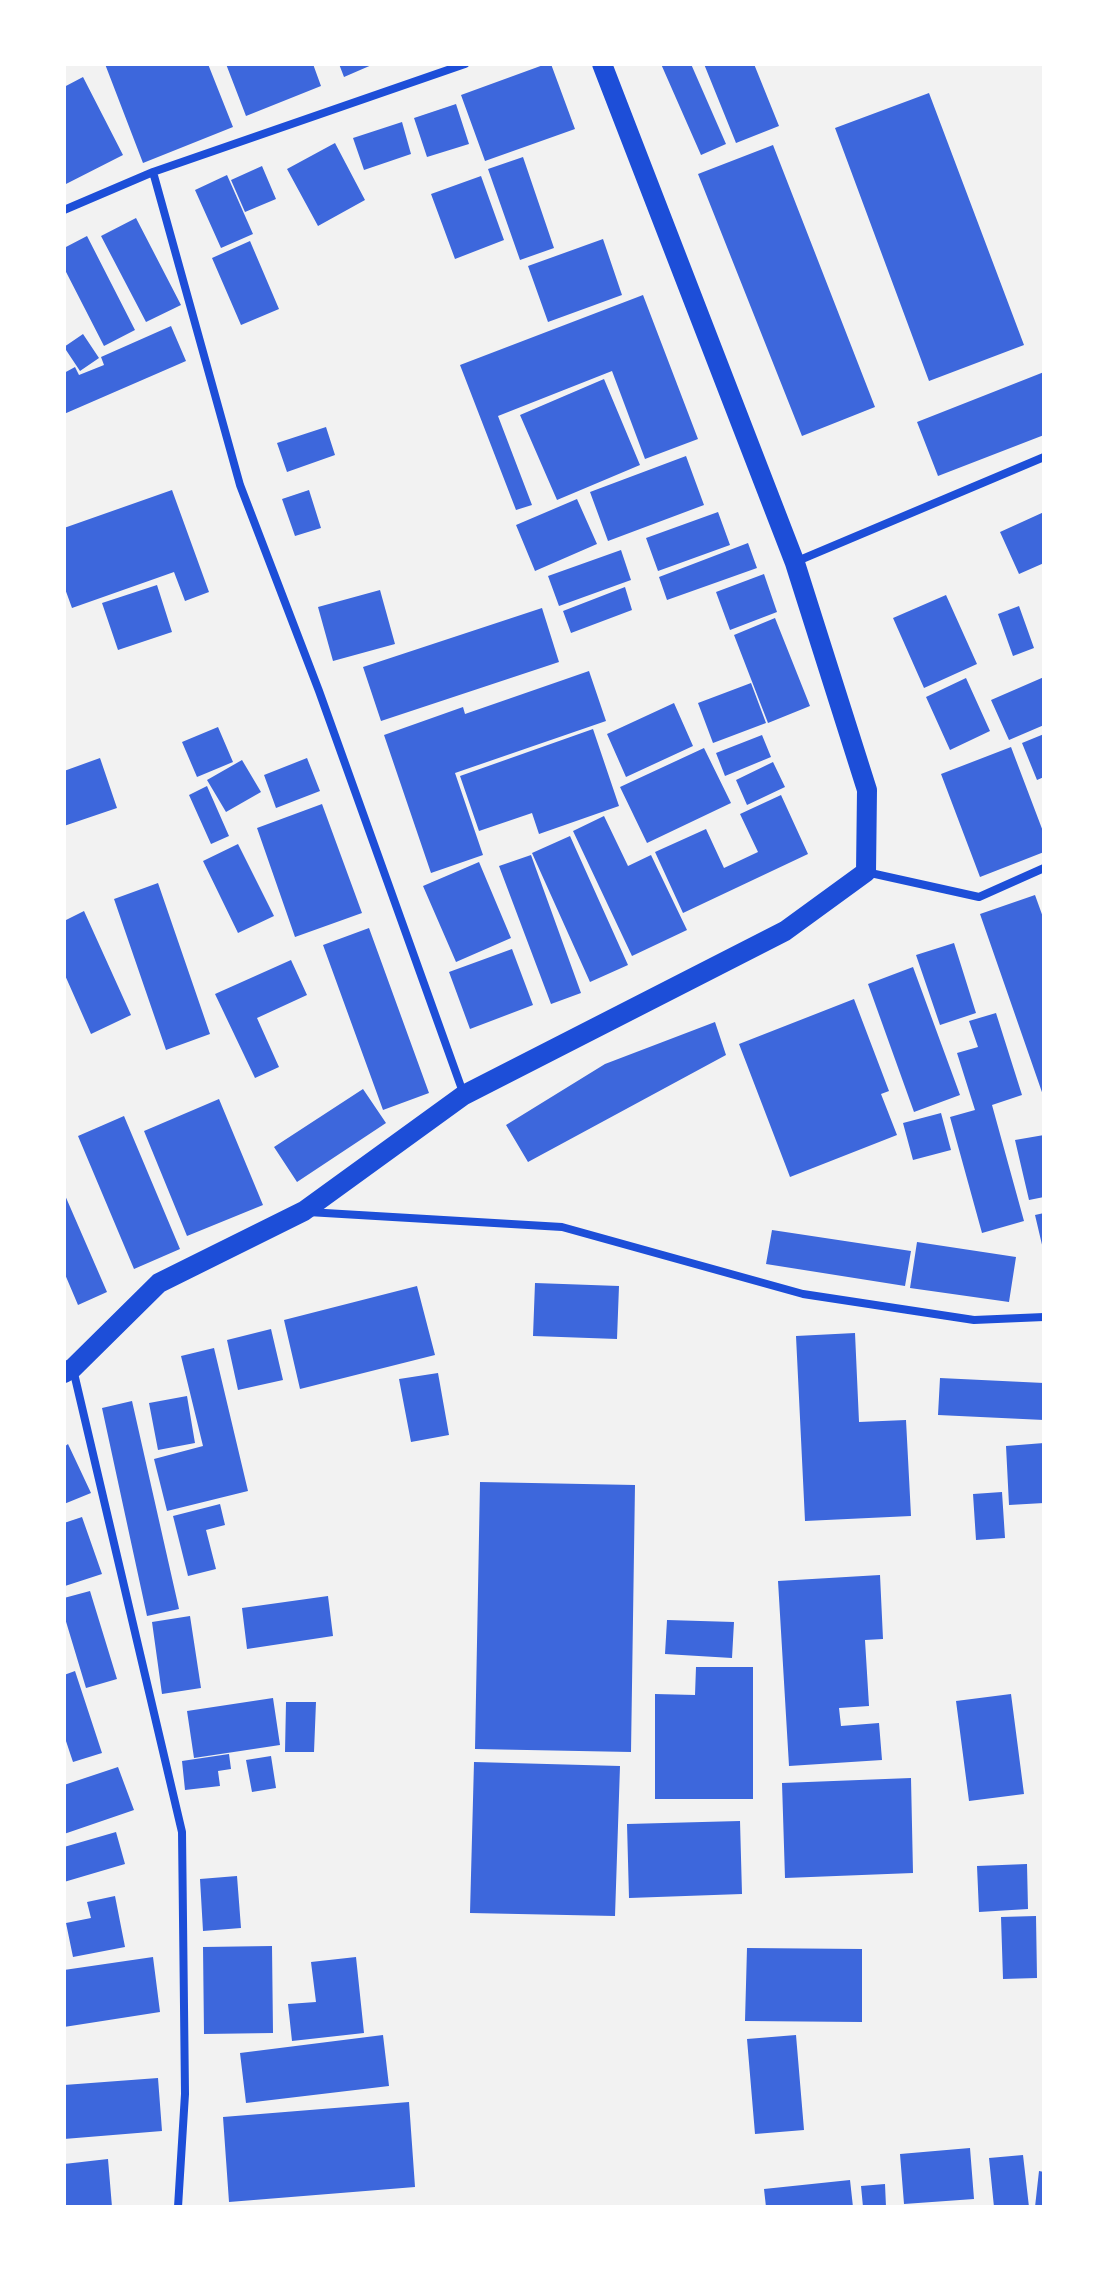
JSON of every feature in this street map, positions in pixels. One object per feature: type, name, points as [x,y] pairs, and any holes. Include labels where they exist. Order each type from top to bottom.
[{"type":"main road","points":[[68,1370],[159,1283],[304,1211],[464,1095],[785,931],[866,872],[867,790],[795,563],[602,64]]},
{"type":"street","points":[[64,210],[153,172],[465,64]]},
{"type":"street","points":[[153,172],[240,485],[319,691],[464,1095]]},
{"type":"street","points":[[795,563],[1044,457]]},
{"type":"street","points":[[866,872],[979,897],[1044,868]]},
{"type":"street","points":[[304,1211],[562,1227],[803,1294],[974,1320],[1044,1317]]},
{"type":"street","points":[[68,1370],[182,1832],[185,2094],[178,2207]]},
{"type":"building","points":[[105,64],[208,64],[233,127],[143,163]]},
{"type":"building","points":[[226,64],[313,64],[321,86],[246,116]]},
{"type":"building","points":[[339,64],[374,64],[344,77]]},
{"type":"building","points":[[551,64],[575,129],[485,161],[461,95]]},
{"type":"building","points":[[661,64],[691,64],[726,144],[701,155]]},
{"type":"building","points":[[704,64],[754,64],[779,126],[736,143]]},
{"type":"building","points":[[83,77],[123,155],[64,185],[64,87]]},
{"type":"building","points":[[929,93],[1024,345],[929,381],[835,128]]},
{"type":"building","points":[[456,104],[469,144],[427,157],[414,118]]},
{"type":"building","points":[[402,122],[411,154],[364,170],[353,138]]},
{"type":"building","points":[[335,143],[365,200],[318,226],[287,169]]},
{"type":"building","points":[[773,145],[875,407],[802,436],[698,174]]},
{"type":"building","points":[[523,157],[554,248],[520,260],[488,169]]},
{"type":"building","points":[[262,166],[276,199],[245,212],[231,180]]},
{"type":"building","points":[[227,175],[253,234],[221,248],[195,190]]},
{"type":"building","points":[[481,176],[504,240],[455,259],[431,194]]},
{"type":"building","points":[[136,218],[181,305],[146,322],[101,236]]},
{"type":"building","points":[[87,236],[135,330],[104,346],[64,268],[64,248]]},
{"type":"building","points":[[603,239],[622,295],[548,322],[528,266]]},
{"type":"building","points":[[250,241],[279,309],[241,325],[212,258]]},
{"type":"building","points":[[643,295],[698,439],[645,459],[612,371],[498,416],[532,505],[516,510],[460,365]]},
{"type":"building","points":[[171,326],[186,361],[64,414],[64,373],[75,367],[79,375],[104,365],[101,357]]},
{"type":"building","points":[[83,334],[99,358],[80,371],[64,347]]},
{"type":"building","points":[[1044,372],[1044,435],[938,476],[917,422]]},
{"type":"building","points":[[604,379],[640,465],[557,500],[520,415]]},
{"type":"building","points":[[326,427],[335,455],[287,472],[277,443]]},
{"type":"building","points":[[686,456],[704,505],[608,541],[590,492]]},
{"type":"building","points":[[172,490],[209,592],[185,601],[174,572],[72,608],[64,586],[64,528]]},
{"type":"building","points":[[309,490],[321,528],[295,536],[282,499]]},
{"type":"building","points":[[577,499],[597,544],[535,571],[516,525]]},
{"type":"building","points":[[718,512],[730,545],[658,571],[646,538]]},
{"type":"building","points":[[1044,512],[1044,563],[1019,574],[1000,532]]},
{"type":"building","points":[[748,543],[757,568],[667,600],[659,577]]},
{"type":"building","points":[[621,550],[631,580],[559,606],[548,576]]},
{"type":"building","points":[[764,574],[777,612],[730,630],[716,592]]},
{"type":"building","points":[[157,585],[172,632],[118,650],[102,603]]},
{"type":"building","points":[[625,587],[632,610],[571,633],[563,611]]},
{"type":"building","points":[[380,590],[395,644],[333,661],[318,607]]},
{"type":"building","points":[[946,595],[977,664],[924,688],[893,618]]},
{"type":"building","points":[[1019,606],[1034,648],[1013,656],[998,614]]},
{"type":"building","points":[[542,608],[559,662],[381,721],[363,667]]},
{"type":"building","points":[[775,618],[810,706],[768,723],[734,635]]},
{"type":"building","points":[[589,671],[606,721],[455,773],[483,855],[431,873],[384,735],[463,707],[465,714]]},
{"type":"building","points":[[1044,677],[1044,725],[1009,740],[991,700]]},
{"type":"building","points":[[966,678],[990,731],[950,750],[926,697]]},
{"type":"building","points":[[751,683],[766,723],[713,743],[698,703]]},
{"type":"building","points":[[674,703],[693,746],[626,777],[607,734]]},
{"type":"building","points":[[218,727],[233,762],[197,777],[182,742]]},
{"type":"building","points":[[593,729],[619,806],[539,834],[532,813],[479,831],[460,776]]},
{"type":"building","points":[[1044,734],[1044,777],[1037,780],[1022,743]]},
{"type":"building","points":[[762,735],[771,757],[725,776],[716,753]]},
{"type":"building","points":[[1011,747],[1044,834],[1044,852],[980,877],[941,774]]},
{"type":"building","points":[[704,748],[731,803],[647,843],[620,787]]},
{"type":"building","points":[[100,758],[117,808],[64,826],[64,771]]},
{"type":"building","points":[[307,758],[320,791],[276,808],[264,775]]},
{"type":"building","points":[[242,760],[261,792],[226,812],[207,780]]},
{"type":"building","points":[[773,762],[785,787],[747,805],[736,780]]},
{"type":"building","points":[[207,786],[229,836],[211,844],[189,795]]},
{"type":"building","points":[[781,795],[808,854],[683,913],[655,852],[706,829],[724,868],[758,852],[740,814]]},
{"type":"building","points":[[322,804],[362,913],[295,937],[257,828]]},
{"type":"building","points":[[604,816],[628,866],[651,855],[687,930],[632,956],[573,831]]},
{"type":"building","points":[[570,836],[628,965],[590,982],[532,853]]},
{"type":"building","points":[[238,844],[274,916],[238,933],[203,861]]},
{"type":"building","points":[[531,855],[581,993],[551,1004],[499,866]]},
{"type":"building","points":[[479,862],[511,938],[456,962],[423,886]]},
{"type":"building","points":[[158,883],[210,1034],[166,1050],[114,899]]},
{"type":"building","points":[[1035,895],[1044,920],[1044,1098],[980,914]]},
{"type":"building","points":[[84,911],[131,1015],[91,1034],[64,973],[64,921]]},
{"type":"building","points":[[369,928],[429,1093],[383,1110],[323,945]]},
{"type":"building","points":[[954,943],[976,1013],[940,1025],[916,955]]},
{"type":"building","points":[[512,949],[533,1005],[470,1029],[449,972]]},
{"type":"building","points":[[291,960],[307,995],[257,1018],[279,1067],[255,1078],[215,994]]},
{"type":"building","points":[[913,967],[960,1095],[914,1112],[868,984]]},
{"type":"building","points":[[854,999],[889,1091],[881,1094],[897,1135],[790,1177],[739,1044]]},
{"type":"building","points":[[996,1013],[1022,1095],[992,1105],[1024,1221],[982,1233],[950,1117],[975,1110],[957,1053],[978,1047],[969,1021]]},
{"type":"building","points":[[715,1022],[726,1055],[528,1162],[506,1125],[605,1064]]},
{"type":"building","points":[[363,1089],[386,1123],[297,1182],[274,1147]]},
{"type":"building","points":[[219,1099],[263,1205],[187,1236],[144,1131]]},
{"type":"building","points":[[941,1113],[951,1150],[913,1160],[903,1123]]},
{"type":"building","points":[[124,1116],[180,1249],[134,1269],[78,1136]]},
{"type":"building","points":[[1044,1135],[1044,1197],[1029,1200],[1015,1140]]},
{"type":"building","points":[[64,1193],[107,1292],[78,1305],[64,1272]]},
{"type":"building","points":[[1044,1213],[1044,1249],[1043,1249],[1035,1215]]},
{"type":"building","points":[[772,1230],[911,1251],[905,1286],[766,1264]]},
{"type":"building","points":[[917,1242],[1016,1257],[1009,1302],[910,1288]]},
{"type":"building","points":[[535,1283],[619,1286],[617,1339],[533,1336]]},
{"type":"building","points":[[417,1286],[435,1355],[300,1389],[284,1320]]},
{"type":"building","points":[[271,1329],[283,1380],[238,1390],[227,1340]]},
{"type":"building","points":[[855,1333],[859,1422],[906,1420],[911,1516],[805,1521],[796,1336]]},
{"type":"building","points":[[214,1348],[248,1491],[167,1511],[154,1459],[203,1446],[181,1356]]},
{"type":"building","points":[[438,1373],[449,1435],[411,1442],[399,1379]]},
{"type":"building","points":[[940,1378],[1044,1383],[1044,1420],[938,1415]]},
{"type":"building","points":[[187,1396],[195,1443],[158,1450],[149,1403]]},
{"type":"building","points":[[132,1401],[179,1609],[147,1616],[102,1408]]},
{"type":"building","points":[[1044,1443],[1044,1503],[1009,1505],[1006,1446]]},
{"type":"building","points":[[68,1444],[91,1493],[64,1504],[64,1447]]},
{"type":"building","points":[[480,1482],[635,1485],[631,1752],[475,1749]]},
{"type":"building","points":[[1002,1492],[1005,1538],[976,1540],[973,1494]]},
{"type":"building","points":[[220,1504],[225,1525],[206,1530],[216,1569],[188,1576],[173,1516]]},
{"type":"building","points":[[82,1517],[102,1574],[65,1586],[64,1523]]},
{"type":"building","points":[[880,1575],[883,1639],[865,1640],[869,1706],[839,1708],[841,1726],[879,1723],[882,1760],[789,1766],[778,1581]]},
{"type":"building","points":[[90,1591],[117,1679],[86,1688],[64,1615],[64,1598]]},
{"type":"building","points":[[328,1596],[333,1636],[247,1649],[242,1608]]},
{"type":"building","points":[[190,1616],[201,1688],[162,1694],[152,1622]]},
{"type":"building","points":[[667,1620],[734,1622],[732,1658],[665,1654]]},
{"type":"building","points":[[696,1667],[753,1667],[753,1799],[655,1799],[655,1694],[695,1695]]},
{"type":"building","points":[[75,1671],[102,1753],[73,1762],[64,1735],[64,1675]]},
{"type":"building","points":[[1011,1694],[1024,1794],[969,1801],[956,1701]]},
{"type":"building","points":[[273,1698],[280,1745],[194,1758],[187,1711]]},
{"type":"building","points":[[286,1702],[316,1702],[314,1752],[285,1752]]},
{"type":"building","points":[[229,1754],[231,1769],[218,1771],[220,1786],[185,1790],[182,1761]]},
{"type":"building","points":[[271,1756],[276,1788],[252,1792],[246,1760]]},
{"type":"building","points":[[474,1762],[620,1766],[615,1916],[470,1913]]},
{"type":"building","points":[[118,1767],[134,1810],[64,1834],[64,1785]]},
{"type":"building","points":[[911,1778],[913,1873],[785,1878],[782,1783]]},
{"type":"building","points":[[740,1821],[742,1894],[629,1898],[627,1824]]},
{"type":"building","points":[[116,1832],[125,1864],[64,1882],[64,1847]]},
{"type":"building","points":[[1027,1864],[1028,1909],[979,1912],[977,1866]]},
{"type":"building","points":[[237,1876],[241,1928],[203,1931],[200,1879]]},
{"type":"building","points":[[115,1896],[125,1947],[73,1957],[66,1923],[91,1918],[87,1902]]},
{"type":"building","points":[[1036,1916],[1037,1978],[1003,1979],[1001,1917]]},
{"type":"building","points":[[272,1946],[273,2033],[204,2034],[203,1947]]},
{"type":"building","points":[[747,1948],[862,1949],[862,2022],[745,2021]]},
{"type":"building","points":[[153,1957],[160,2012],[64,2027],[64,1970]]},
{"type":"building","points":[[356,1957],[364,2033],[292,2041],[288,2004],[316,2002],[311,1962]]},
{"type":"building","points":[[383,2035],[389,2086],[246,2103],[240,2053]]},
{"type":"building","points":[[796,2035],[804,2130],[755,2134],[747,2039]]},
{"type":"building","points":[[158,2078],[162,2131],[64,2139],[64,2085]]},
{"type":"building","points":[[409,2102],[415,2187],[229,2202],[223,2117]]},
{"type":"building","points":[[970,2148],[974,2199],[904,2204],[900,2154]]},
{"type":"building","points":[[1023,2155],[1029,2207],[994,2207],[989,2158]]},
{"type":"building","points":[[108,2159],[112,2207],[64,2207],[64,2164]]},
{"type":"building","points":[[1039,2171],[1044,2172],[1044,2207],[1035,2207]]},
{"type":"building","points":[[850,2180],[853,2207],[766,2207],[764,2189]]},
{"type":"building","points":[[885,2184],[886,2207],[863,2207],[861,2186]]}]
